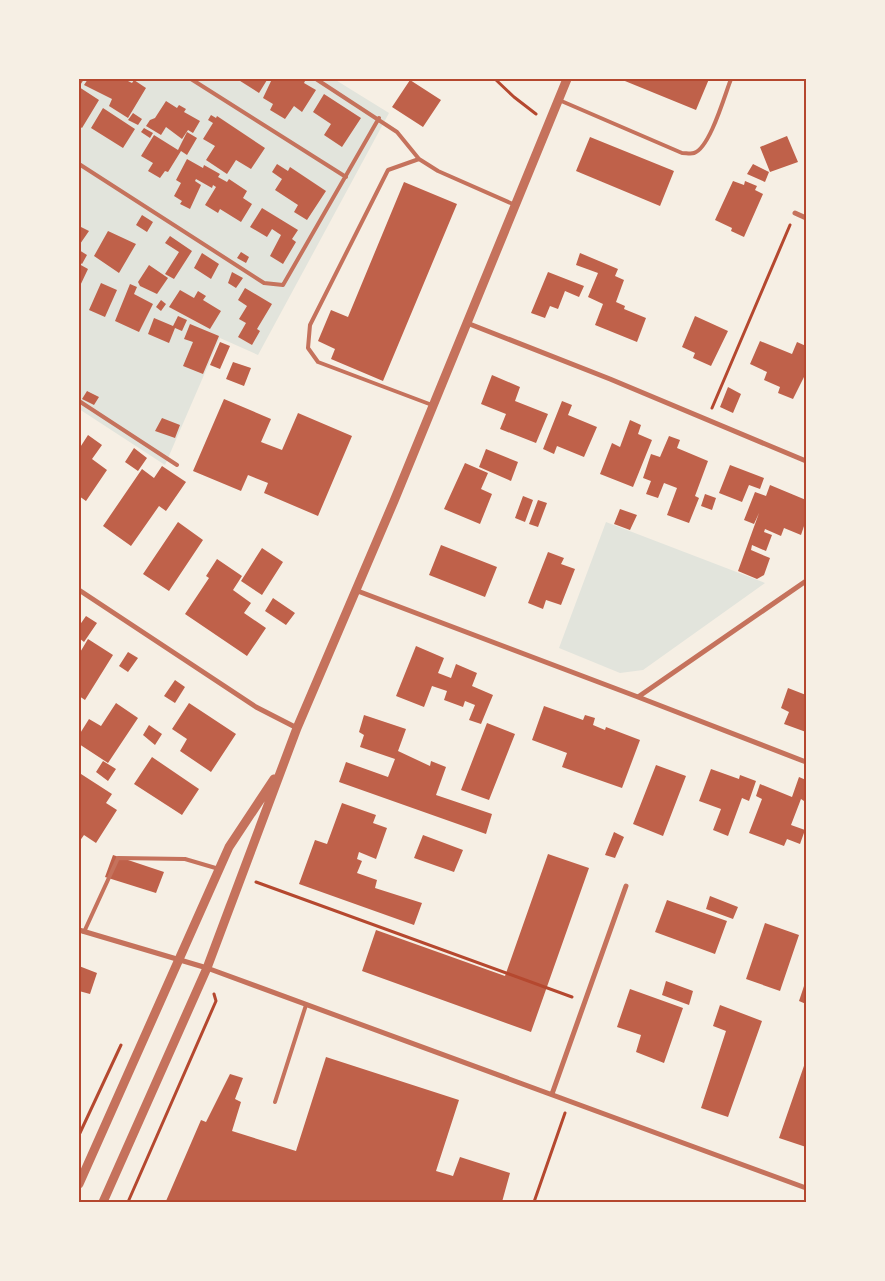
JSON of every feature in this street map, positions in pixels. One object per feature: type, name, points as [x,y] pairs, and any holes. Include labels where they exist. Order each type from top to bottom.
[{"type":"street","points":[[102,1202],[207,968],[297,728],[568,79]]},
{"type":"street","points":[[795,213],[806,218]]},
{"type":"street","points":[[467,323],[610,379],[806,461]]},
{"type":"street","points":[[638,697],[806,581]]},
{"type":"street","points":[[79,590],[256,707],[297,728]]},
{"type":"street","points":[[355,590],[806,762]]},
{"type":"street","points":[[79,1184],[229,848],[282,767]]},
{"type":"street","points":[[552,1094],[626,886]]},
{"type":"street","points":[[81,931],[179,958],[806,1188]]},
{"type":"lane","points":[[191,79],[346,177]]},
{"type":"lane","points":[[316,79],[398,132],[419,159],[438,171],[515,205]]},
{"type":"lane","points":[[559,100],[682,153],[695,153],[703,146],[710,135],[732,79]]},
{"type":"lane","points":[[79,164],[264,284],[284,285],[379,118]]},
{"type":"lane","points":[[419,159],[388,170],[310,326],[308,348],[318,362],[432,405]]},
{"type":"lane","points":[[79,401],[177,465]]},
{"type":"lane","points":[[81,931],[118,858],[185,859],[220,869]]},
{"type":"lane","points":[[275,1102],[306,1005]]},
{"type":"path","points":[[495,79],[514,97],[549,123]]},
{"type":"path","points":[[707,420],[795,213]]},
{"type":"path","points":[[241,877],[585,1002]]},
{"type":"path","points":[[128,1202],[216,1002],[207,968]]},
{"type":"path","points":[[534,1202],[569,1100]]},
{"type":"shaded area","points":[[79,79],[334,79],[389,113],[258,355],[220,338],[165,465],[79,409]]},
{"type":"shaded area","points":[[606,522],[765,583],[643,670],[620,673],[559,648]]},
{"type":"building","points":[[79,79],[84,79],[79,87]]},
{"type":"building","points":[[88,79],[124,79],[132,83],[134,80],[146,88],[128,118],[109,106],[112,99],[84,85]]},
{"type":"building","points":[[237,79],[271,79],[270,81],[267,80],[259,93]]},
{"type":"building","points":[[272,79],[306,79],[304,83],[316,90],[302,112],[294,106],[285,119],[270,110],[273,104],[263,98]]},
{"type":"building","points":[[620,79],[709,79],[696,110]]},
{"type":"building","points":[[410,80],[441,100],[423,127],[392,107]]},
{"type":"building","points":[[79,87],[99,100],[82,128],[79,126]]},
{"type":"building","points":[[324,94],[361,118],[342,147],[324,135],[331,124],[313,112]]},
{"type":"building","points":[[166,101],[177,108],[179,105],[186,109],[184,112],[200,121],[193,133],[188,130],[182,139],[166,127],[161,135],[146,126],[150,120],[155,118]]},
{"type":"building","points":[[103,108],[135,129],[123,148],[91,128]]},
{"type":"building","points":[[133,113],[142,119],[138,125],[128,120]]},
{"type":"building","points":[[211,115],[216,118],[217,116],[265,148],[251,169],[236,160],[227,174],[206,160],[215,146],[203,139],[213,123],[208,120]]},
{"type":"building","points":[[144,128],[153,133],[150,138],[141,132]]},
{"type":"building","points":[[187,132],[197,138],[187,155],[181,151],[168,172],[165,171],[160,178],[148,171],[153,163],[141,156],[154,135],[178,150]]},
{"type":"building","points":[[787,136],[798,162],[770,172],[760,147]]},
{"type":"building","points":[[590,137],[674,171],[660,206],[576,171]]},
{"type":"building","points":[[187,159],[203,168],[204,165],[220,174],[218,177],[227,182],[229,179],[247,191],[243,198],[252,204],[241,222],[220,209],[218,213],[205,205],[216,187],[213,185],[212,188],[196,179],[195,181],[201,185],[190,209],[180,204],[182,201],[174,196],[181,183],[176,180]]},
{"type":"building","points":[[277,164],[288,171],[290,167],[326,191],[307,220],[294,212],[298,205],[275,190],[282,179],[272,172]]},
{"type":"building","points":[[753,164],[769,172],[765,182],[747,174]]},
{"type":"building","points":[[733,181],[744,185],[745,181],[757,186],[755,190],[763,194],[744,237],[731,231],[732,228],[715,220]]},
{"type":"building","points":[[404,182],[457,204],[383,381],[331,359],[335,349],[318,341],[331,310],[348,317]]},
{"type":"building","points":[[262,208],[298,230],[292,239],[296,242],[283,264],[270,256],[281,235],[272,229],[267,237],[250,227]]},
{"type":"building","points":[[142,215],[153,222],[147,232],[136,225]]},
{"type":"building","points":[[81,227],[89,231],[80,244],[79,231]]},
{"type":"building","points":[[108,231],[136,244],[119,273],[94,256]]},
{"type":"building","points":[[170,236],[192,251],[174,279],[165,274],[179,252],[165,243]]},
{"type":"building","points":[[79,250],[87,255],[82,264],[79,262]]},
{"type":"building","points":[[241,252],[249,257],[246,263],[237,258]]},
{"type":"building","points":[[202,253],[219,264],[211,279],[194,268]]},
{"type":"building","points":[[580,253],[618,269],[615,276],[624,280],[616,302],[625,306],[624,309],[646,318],[637,342],[595,325],[603,304],[588,297],[598,273],[576,265]]},
{"type":"building","points":[[79,264],[88,269],[79,288]]},
{"type":"building","points":[[149,265],[168,278],[157,294],[140,286],[138,282]]},
{"type":"building","points":[[232,272],[243,278],[236,288],[228,283]]},
{"type":"building","points":[[548,272],[584,286],[579,297],[565,291],[558,309],[550,306],[545,318],[531,313]]},
{"type":"building","points":[[101,283],[117,290],[105,317],[89,310]]},
{"type":"building","points":[[130,284],[137,287],[134,294],[153,304],[139,332],[115,321]]},
{"type":"building","points":[[245,288],[272,304],[257,329],[260,331],[252,345],[238,337],[246,323],[239,319],[247,306],[238,300]]},
{"type":"building","points":[[180,290],[194,298],[198,291],[206,296],[203,300],[221,311],[210,329],[169,307]]},
{"type":"building","points":[[161,300],[166,304],[161,311],[156,307]]},
{"type":"building","points":[[178,316],[187,320],[182,331],[175,328],[169,343],[148,334],[154,318],[173,326]]},
{"type":"building","points":[[695,316],[728,331],[711,366],[693,358],[695,353],[682,347]]},
{"type":"building","points":[[190,324],[219,336],[203,374],[183,366],[193,342],[184,339]]},
{"type":"building","points":[[760,341],[792,354],[797,342],[806,346],[806,373],[793,399],[778,393],[780,387],[764,380],[767,372],[750,364]]},
{"type":"building","points":[[220,342],[230,346],[220,369],[210,365]]},
{"type":"building","points":[[233,362],[251,368],[244,386],[226,379]]},
{"type":"building","points":[[492,375],[520,387],[515,401],[548,414],[536,443],[500,429],[506,414],[481,404]]},
{"type":"building","points":[[728,387],[741,394],[733,413],[720,407]]},
{"type":"building","points":[[87,391],[99,397],[94,405],[82,399]]},
{"type":"building","points":[[224,399],[271,419],[261,442],[282,450],[298,413],[352,436],[318,516],[264,493],[268,483],[248,475],[241,491],[193,471]]},
{"type":"building","points":[[562,401],[572,405],[568,415],[597,427],[584,457],[557,446],[554,454],[543,449]]},
{"type":"building","points":[[162,418],[180,425],[175,438],[155,431]]},
{"type":"building","points":[[630,420],[641,425],[638,434],[652,440],[633,487],[600,474],[612,443],[620,447]]},
{"type":"building","points":[[88,435],[102,445],[92,459],[107,470],[86,501],[79,496],[79,449]]},
{"type":"building","points":[[669,436],[680,440],[677,448],[708,461],[695,496],[699,498],[689,523],[667,515],[677,488],[664,483],[658,498],[646,494],[651,481],[643,478],[651,454],[660,457]]},
{"type":"building","points":[[134,448],[147,458],[138,471],[125,462]]},
{"type":"building","points":[[486,449],[518,462],[511,481],[479,467]]},
{"type":"building","points":[[465,463],[488,473],[481,489],[492,494],[480,524],[444,509]]},
{"type":"building","points":[[730,465],[764,478],[760,489],[749,485],[742,502],[719,493]]},
{"type":"building","points":[[162,466],[186,482],[166,511],[159,506],[131,546],[103,526],[142,469],[154,478]]},
{"type":"building","points":[[770,485],[806,500],[806,520],[801,535],[784,528],[781,536],[765,529],[764,532],[772,535],[766,551],[752,545],[751,550],[770,558],[764,575],[757,579],[738,571],[759,513],[754,524],[744,520],[755,492],[766,496]]},
{"type":"building","points":[[705,494],[716,498],[712,510],[701,506]]},
{"type":"building","points":[[523,496],[533,500],[525,522],[515,518]]},
{"type":"building","points":[[538,500],[547,503],[538,527],[529,524]]},
{"type":"building","points":[[620,509],[637,515],[630,530],[614,524]]},
{"type":"building","points":[[178,522],[203,540],[169,591],[143,574]]},
{"type":"building","points":[[441,545],[497,567],[485,597],[429,575]]},
{"type":"building","points":[[262,548],[283,562],[262,595],[241,581]]},
{"type":"building","points":[[548,552],[564,558],[561,564],[575,569],[561,605],[546,600],[543,609],[528,603]]},
{"type":"building","points":[[217,559],[242,576],[233,590],[251,603],[244,613],[266,628],[247,656],[185,614],[209,578],[206,576]]},
{"type":"building","points":[[273,598],[295,613],[286,625],[265,611]]},
{"type":"building","points":[[86,616],[97,623],[84,642],[79,638],[79,626]]},
{"type":"building","points":[[88,639],[113,655],[85,700],[79,696],[79,654]]},
{"type":"building","points":[[416,646],[444,658],[438,673],[451,678],[456,664],[477,673],[472,686],[493,695],[481,724],[469,720],[475,705],[465,701],[463,707],[444,700],[447,691],[432,686],[424,707],[396,696]]},
{"type":"building","points":[[128,652],[138,658],[128,672],[119,666]]},
{"type":"building","points":[[175,680],[185,687],[175,703],[164,696]]},
{"type":"building","points":[[788,688],[806,695],[806,732],[784,724],[789,712],[781,708]]},
{"type":"building","points":[[116,703],[138,718],[108,763],[79,744],[79,735],[89,719],[101,726]]},
{"type":"building","points":[[189,703],[236,734],[211,772],[180,751],[187,739],[172,729]]},
{"type":"building","points":[[544,706],[583,720],[585,715],[595,718],[593,725],[605,730],[606,727],[640,740],[622,788],[562,767],[567,753],[532,740]]},
{"type":"building","points":[[364,715],[406,729],[398,751],[430,766],[431,761],[446,767],[436,795],[492,814],[486,834],[339,782],[346,762],[388,777],[395,759],[360,747],[364,735],[359,732]]},
{"type":"building","points":[[487,723],[515,734],[489,800],[461,790]]},
{"type":"building","points":[[149,725],[162,734],[155,745],[143,735]]},
{"type":"building","points":[[152,757],[199,789],[182,815],[134,784]]},
{"type":"building","points":[[103,761],[116,769],[108,781],[96,772]]},
{"type":"building","points":[[656,765],[686,776],[663,836],[633,824]]},
{"type":"building","points":[[711,769],[739,779],[740,775],[756,781],[749,801],[742,798],[728,836],[713,830],[721,809],[699,801]]},
{"type":"building","points":[[81,774],[112,794],[106,803],[117,810],[96,843],[84,835],[79,842],[79,778]]},
{"type":"building","points":[[799,777],[806,780],[806,798],[804,801],[801,799],[791,825],[805,830],[800,844],[787,839],[784,846],[749,833],[762,799],[756,796],[760,784],[792,797]]},
{"type":"building","points":[[342,803],[376,815],[373,823],[387,828],[376,859],[359,852],[357,859],[362,861],[357,873],[377,880],[375,888],[422,903],[414,925],[299,884],[315,840],[327,844]]},
{"type":"building","points":[[614,832],[624,837],[615,858],[605,855]]},
{"type":"building","points":[[423,835],[463,850],[454,872],[414,858]]},
{"type":"building","points":[[548,854],[589,868],[531,1032],[362,971],[376,930],[505,976]]},
{"type":"building","points":[[113,855],[164,872],[156,893],[105,877]]},
{"type":"building","points":[[710,896],[738,907],[733,919],[706,909]]},
{"type":"building","points":[[667,900],[727,921],[715,954],[655,932]]},
{"type":"building","points":[[765,923],[799,935],[780,991],[746,979]]},
{"type":"building","points":[[79,966],[97,973],[90,994],[79,991]]},
{"type":"building","points":[[806,980],[806,1004],[799,1001]]},
{"type":"building","points":[[666,981],[693,991],[689,1005],[662,995]]},
{"type":"building","points":[[630,989],[683,1008],[664,1063],[636,1052],[641,1035],[617,1027]]},
{"type":"building","points":[[720,1005],[762,1021],[728,1117],[701,1108],[726,1031],[713,1026]]},
{"type":"building","points":[[326,1057],[459,1100],[436,1171],[453,1176],[460,1157],[510,1173],[502,1202],[166,1201],[201,1120],[206,1122],[230,1074],[243,1078],[235,1099],[241,1102],[232,1131],[296,1151]]},
{"type":"building","points":[[806,1060],[806,1147],[779,1138]]}]
